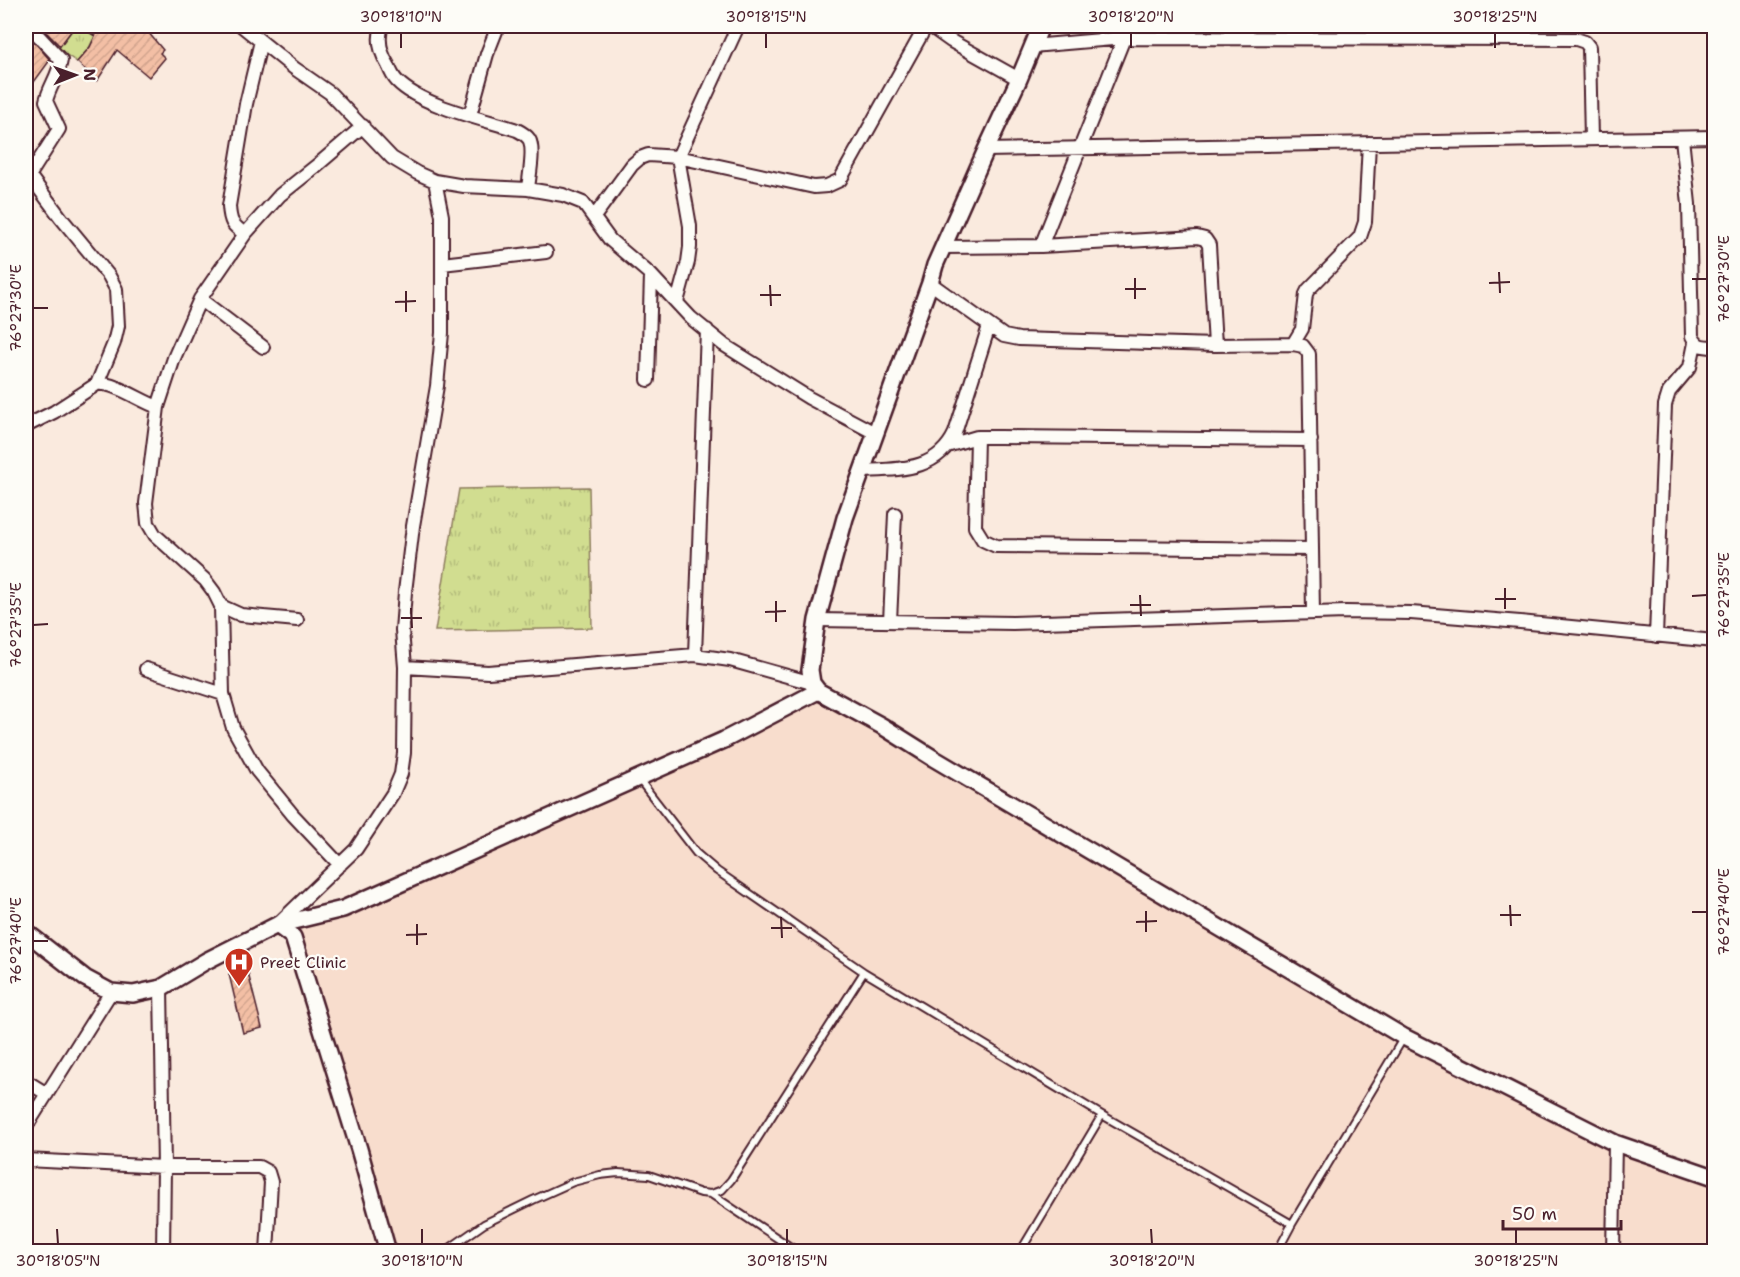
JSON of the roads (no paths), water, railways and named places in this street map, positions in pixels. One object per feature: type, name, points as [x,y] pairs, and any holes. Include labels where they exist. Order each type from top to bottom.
[{"type":"street","points":[[32,26],[34,32],[61,60],[46,101],[59,129],[27,174],[109,276],[116,289],[118,326],[114,343],[96,384]]},
{"type":"street","points":[[242,26],[294,68],[330,93],[392,158],[417,173],[435,181],[464,186],[528,189],[563,195],[583,204],[610,240],[651,275],[691,318],[724,345],[809,398],[875,433]]},
{"type":"street","points":[[382,26],[379,40],[382,56],[396,80],[411,93],[431,103],[517,130],[528,137],[531,144],[528,189]]},
{"type":"street","points":[[470,115],[487,54],[498,26]]},
{"type":"street","points":[[677,302],[690,248],[690,226],[678,157],[738,26]]},
{"type":"street","points":[[594,218],[632,165],[648,155],[678,157],[814,187],[827,186],[840,180],[928,26],[1019,80]]},
{"type":"street","points":[[815,687],[810,670],[818,620],[844,518],[942,247],[1019,80],[1041,26]]},
{"type":"street","points":[[1041,246],[1124,38],[1131,26]]},
{"type":"street","points":[[1032,46],[1124,38],[1576,39],[1585,42],[1588,46],[1591,139]]},
{"type":"street","points":[[245,234],[233,226],[229,206],[246,104],[261,41]]},
{"type":"street","points":[[340,865],[293,815],[257,771],[232,728],[223,694],[221,606],[206,580],[155,535],[148,523],[146,503],[158,407],[177,349],[200,300],[245,234],[280,195],[363,126]]},
{"type":"street","points":[[986,150],[1714,137]]},
{"type":"street","points":[[1656,636],[1665,405],[1669,392],[1690,367],[1695,343],[1692,336],[1689,204],[1682,138]]},
{"type":"street","points":[[1293,344],[1302,329],[1308,290],[1360,237],[1363,231],[1369,143]]},
{"type":"street","points":[[277,925],[356,849],[393,793],[401,774],[404,753],[405,667],[402,630],[405,592],[442,333],[442,216],[435,181]]},
{"type":"street","points":[[942,247],[1041,246],[1197,237],[1205,239],[1209,245],[1215,345]]},
{"type":"street","points":[[442,264],[546,252]]},
{"type":"street","points":[[648,380],[651,275]]},
{"type":"street","points":[[930,283],[1004,336],[1019,339],[1303,346],[1309,354],[1313,613]]},
{"type":"street","points":[[200,300],[263,347]]},
{"type":"street","points":[[950,445],[989,326]]},
{"type":"street","points":[[695,655],[707,330]]},
{"type":"street","points":[[1695,343],[1700,346],[1714,347]]},
{"type":"street","points":[[26,426],[54,412],[96,384],[102,383],[158,407]]},
{"type":"street","points":[[861,471],[911,468],[932,459],[950,445],[977,437],[1311,440]]},
{"type":"street","points":[[977,437],[975,527],[982,540],[996,546],[1312,549]]},
{"type":"street","points":[[890,621],[895,514]]},
{"type":"street","points":[[221,606],[241,615],[297,620]]},
{"type":"street","points":[[818,620],[1013,623],[1345,612],[1520,622],[1714,641]]},
{"type":"street","points":[[405,667],[488,672],[695,655],[730,660],[815,687],[1404,1037],[1615,1143],[1714,1177]]},
{"type":"street","points":[[146,669],[223,694]]},
{"type":"street","points":[[26,932],[85,978],[111,992],[133,994],[161,988],[206,961],[277,925],[343,909],[724,740],[815,687]]},
{"type":"street","points":[[277,925],[293,937],[388,1251]]},
{"type":"street","points":[[161,988],[163,1251]]},
{"type":"street","points":[[26,1127],[111,992]]},
{"type":"street","points":[[26,1081],[47,1094]]},
{"type":"street","points":[[1613,1251],[1615,1143]]},
{"type":"street","points":[[26,1160],[164,1167],[259,1167],[268,1172],[271,1182],[267,1251]]},
{"type":"lane","points":[[638,778],[696,853],[717,872],[864,972],[1102,1115],[1292,1224]]},
{"type":"lane","points":[[444,1251],[484,1224],[533,1200],[573,1182],[600,1175],[618,1173],[649,1175],[701,1193],[711,1194],[722,1190],[731,1180],[864,972]]},
{"type":"lane","points":[[1277,1251],[1404,1037]]},
{"type":"lane","points":[[1020,1251],[1102,1115]]},
{"type":"lane","points":[[711,1194],[798,1251]]},
{"type":"place","name":"Preet Clinic","points":[[239,988]]}]
